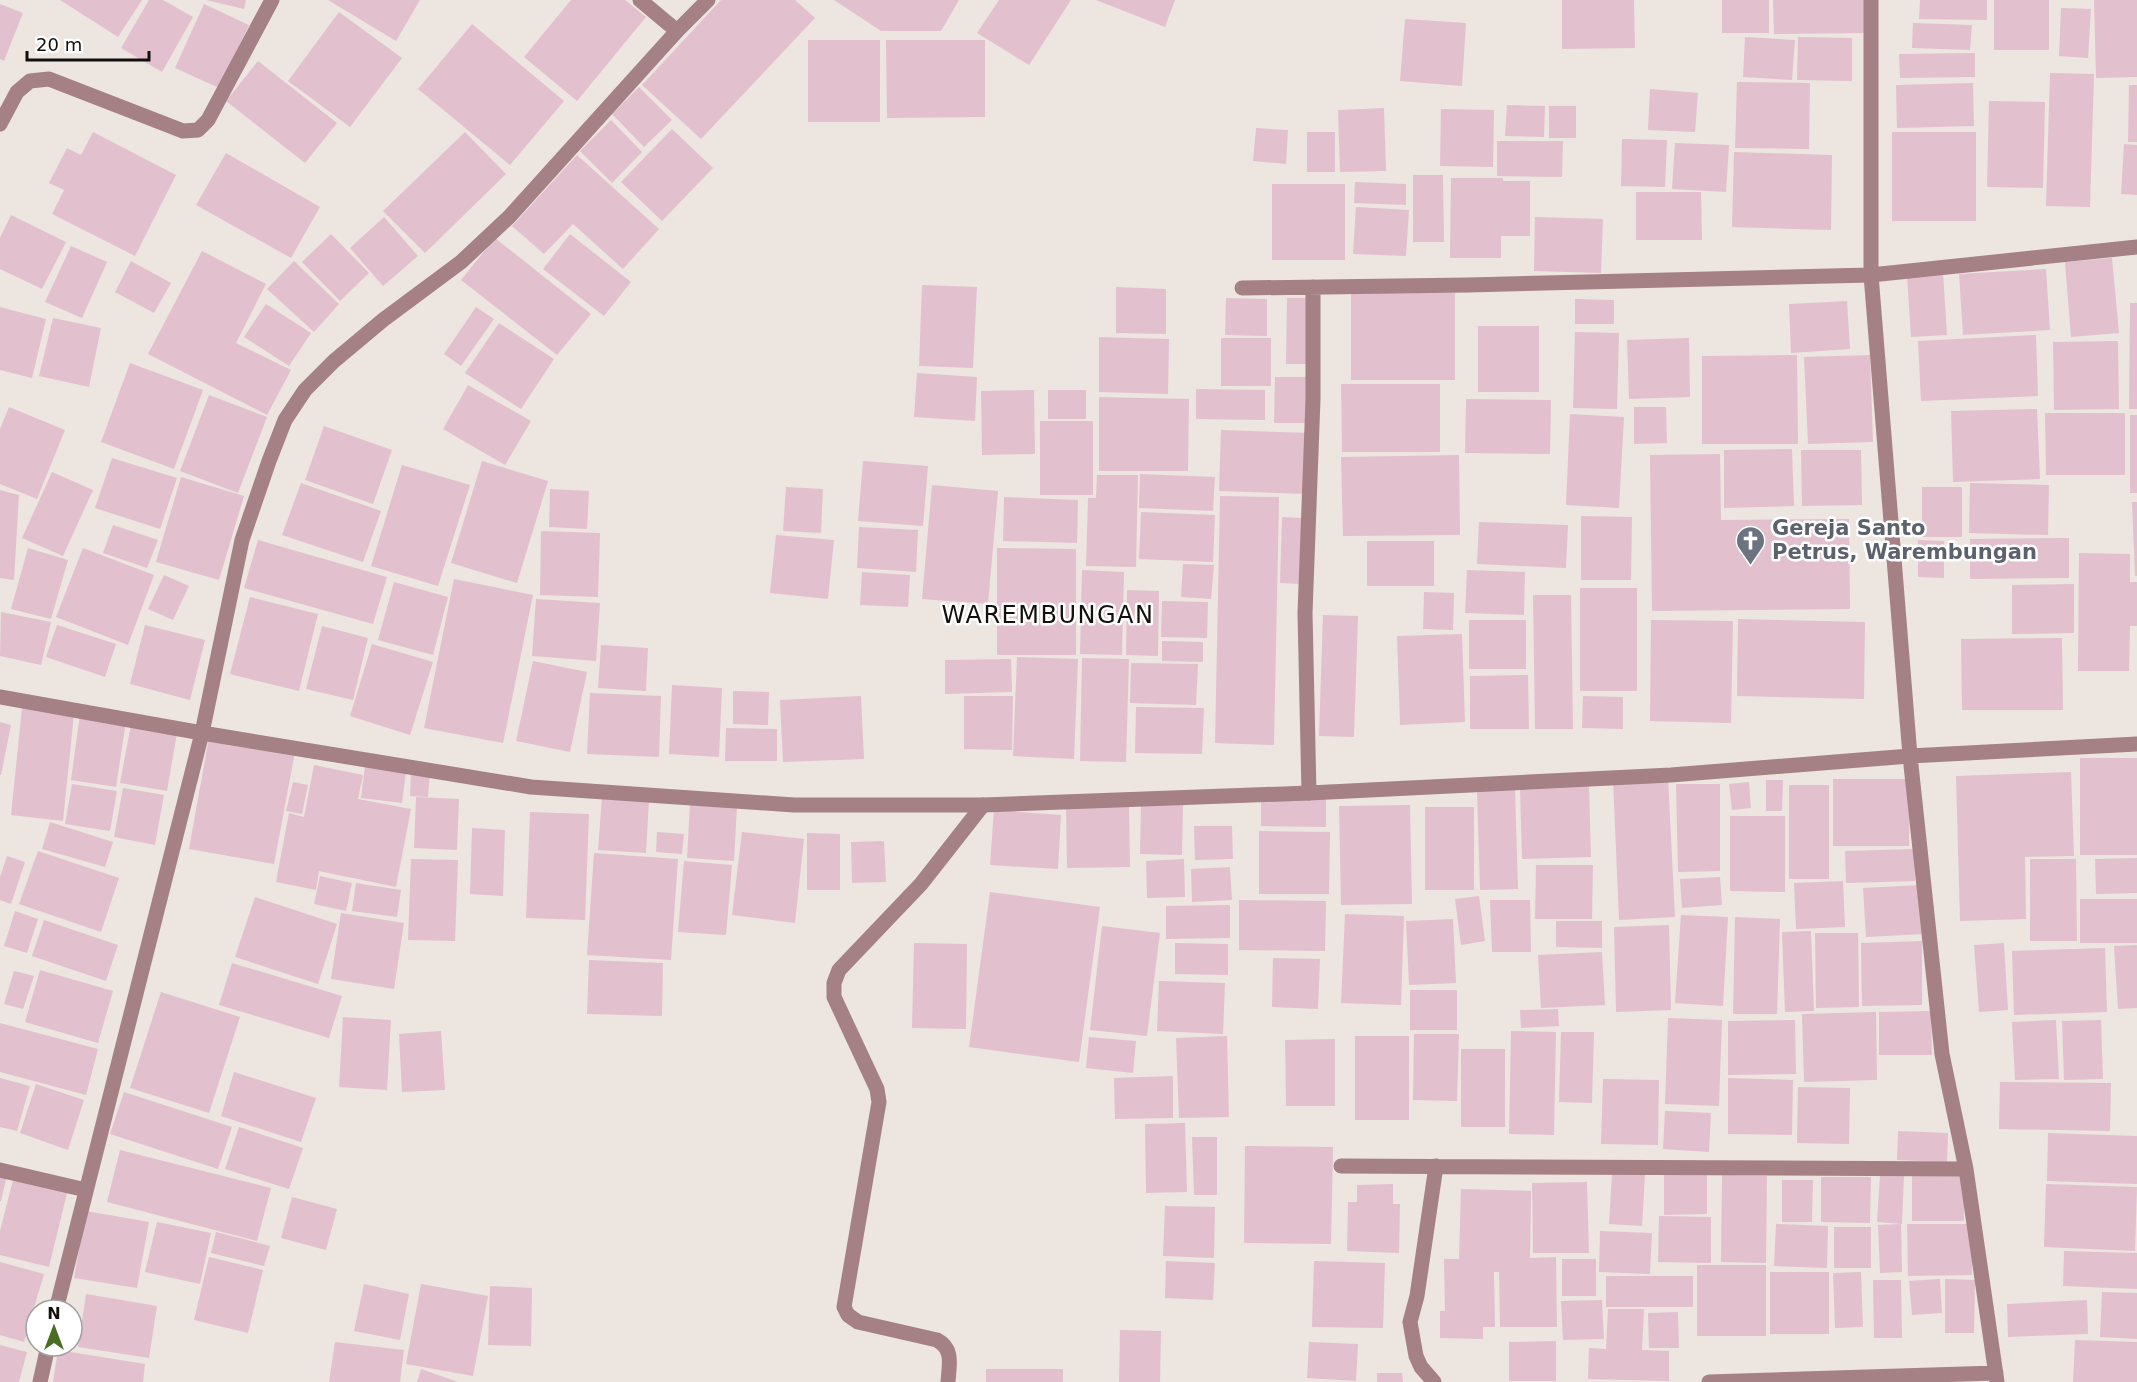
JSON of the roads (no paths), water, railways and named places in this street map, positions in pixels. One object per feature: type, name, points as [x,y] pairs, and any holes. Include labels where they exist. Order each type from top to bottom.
[{"type":"street","points":[[0,124],[17,92],[30,81],[49,79],[183,131],[198,130],[208,120],[272,0]]},
{"type":"street","points":[[640,0],[677,31]]},
{"type":"street","points":[[59,1298],[202,733],[242,540],[285,420],[300,397],[334,361],[383,320],[461,262],[509,217],[677,31],[708,0]]},
{"type":"street","points":[[1709,1382],[1996,1377],[1966,1169],[1942,1054],[1910,756],[1871,275],[1871,0]]},
{"type":"street","points":[[1242,288],[1871,275],[2137,247]]},
{"type":"street","points":[[1310,793],[1305,613],[1313,399],[1313,287]]},
{"type":"street","points":[[0,697],[531,787],[794,805],[983,805],[1310,793],[1671,775],[1910,756],[2137,744]]},
{"type":"street","points":[[948,1382],[950,1352],[945,1344],[937,1340],[858,1322],[849,1315],[844,1306],[879,1102],[877,1089],[834,997],[834,983],[839,970],[921,884],[983,805]]},
{"type":"street","points":[[1341,1166],[1966,1169]]},
{"type":"street","points":[[1434,1382],[1421,1367],[1416,1356],[1410,1322],[1417,1296],[1436,1166]]},
{"type":"street","points":[[0,1170],[87,1190]]},
{"type":"street","points":[[40,1382],[45,1358]]},
{"type":"place","name":"Gereja Santo Petrus, Warembungan","points":[[1751,566]]},
{"type":"district","name":"WAREMBUNGAN","points":[[1048,615]]}]
